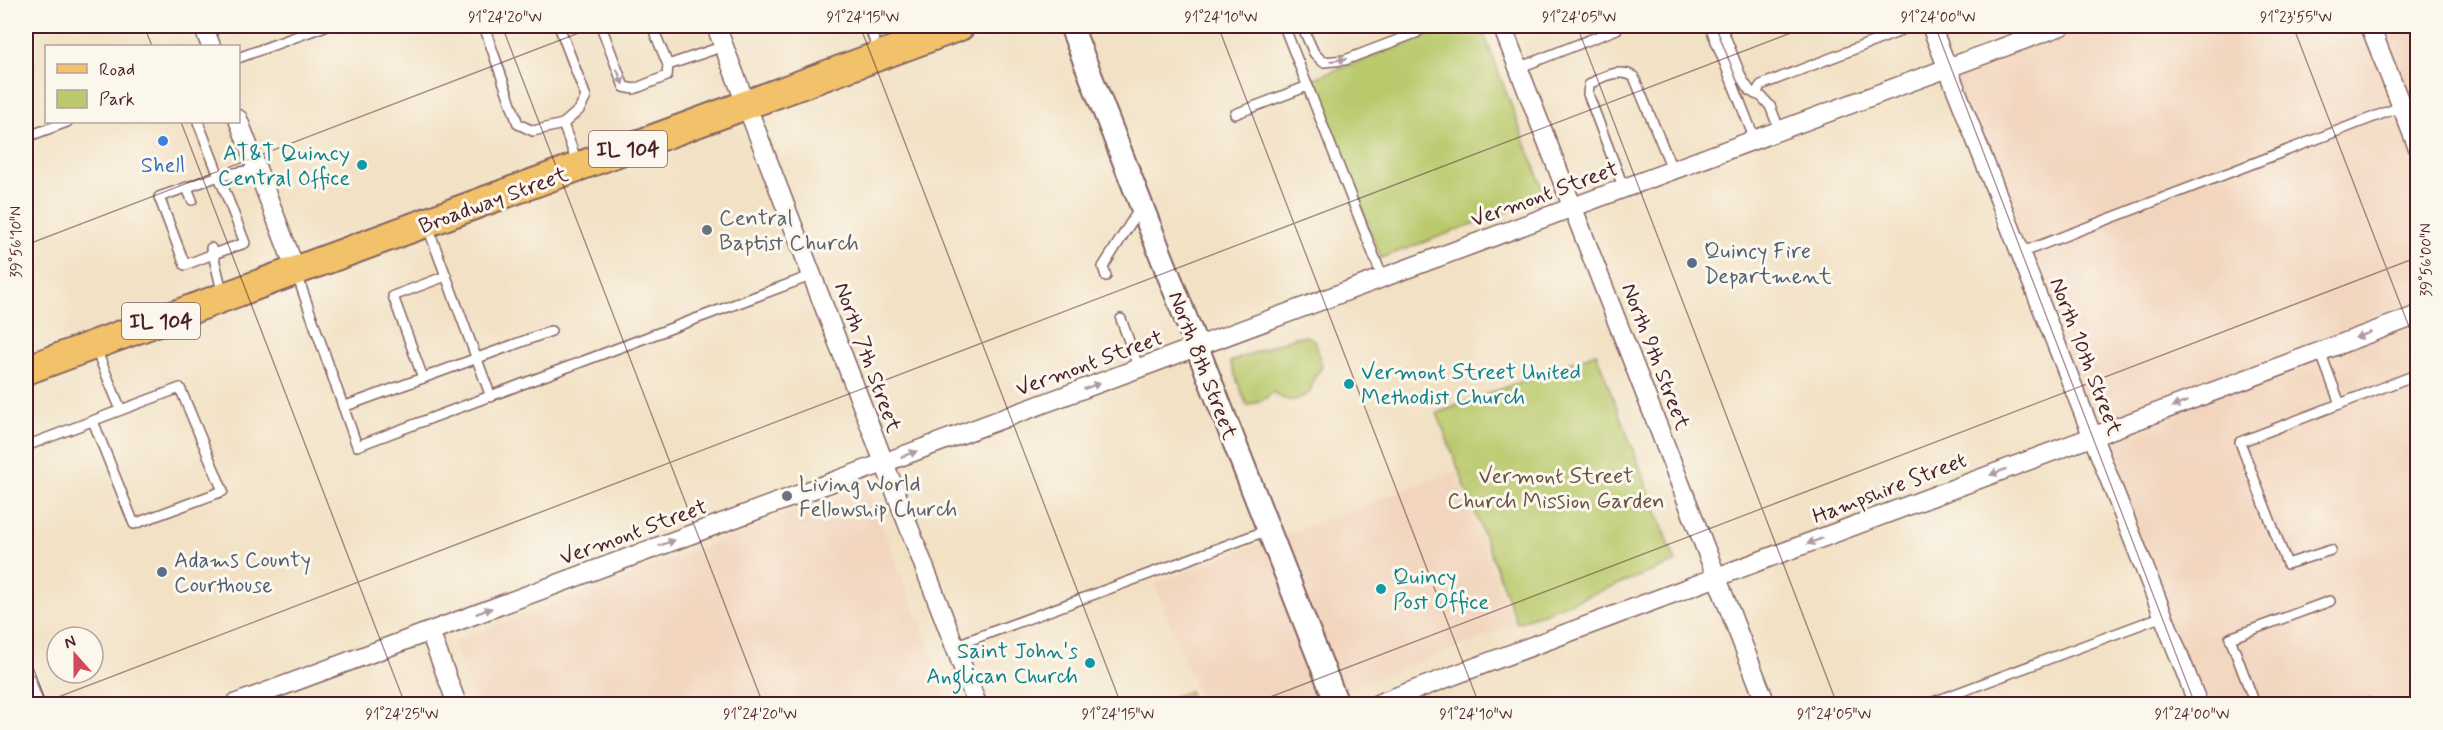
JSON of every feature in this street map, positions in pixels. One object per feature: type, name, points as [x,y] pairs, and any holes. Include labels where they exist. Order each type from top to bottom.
[{"type":"main road","name":"Broadway Street","points":[[26,370],[880,55],[925,35],[960,26]]},
{"type":"street","points":[[203,26],[211,45]]},
{"type":"street","name":"North 7th Street","points":[[716,26],[977,705]]},
{"type":"street","name":"North 8th Street","points":[[1071,26],[1336,705]]},
{"type":"street","name":"North 10th Street","points":[[1931,26],[2198,705]]},
{"type":"street","name":"Vermont Street","points":[[234,705],[2061,26]]},
{"type":"street","points":[[2370,26],[2409,103],[2418,148]]},
{"type":"street","name":"North 9th Street","points":[[1503,29],[1766,705]]},
{"type":"street","points":[[240,123],[296,271]]},
{"type":"street","name":"Hampshire Street","points":[[1377,705],[2418,315]]},
{"type":"street","points":[[430,632],[457,705]]},
{"type":"street","points":[[26,682],[34,705]]},
{"type":"lane","points":[[240,57],[325,26]]},
{"type":"lane","points":[[484,26],[518,124],[533,131],[563,124],[579,110],[586,97],[559,26]]},
{"type":"lane","points":[[601,26],[624,87],[634,89],[667,76],[668,65],[652,26]]},
{"type":"lane","points":[[869,26],[880,55]]},
{"type":"lane","points":[[1284,26],[1383,279]]},
{"type":"lane","points":[[1302,26],[1314,53],[1323,62],[1345,60],[1416,33],[1424,26]]},
{"type":"lane","points":[[1503,29],[1525,26]]},
{"type":"lane","points":[[1710,26],[1755,140]]},
{"type":"lane","points":[[1721,26],[1742,79],[1770,106],[1780,130]]},
{"type":"lane","points":[[1755,94],[1761,85],[1896,33],[1906,26]]},
{"type":"lane","points":[[1518,68],[1617,29]]},
{"type":"lane","points":[[668,65],[724,46]]},
{"type":"lane","points":[[1624,189],[1588,94],[1589,85],[1594,81],[1616,73],[1629,73],[1634,77],[1673,171]]},
{"type":"lane","points":[[1235,114],[1308,86]]},
{"type":"lane","points":[[2020,253],[2409,103]]},
{"type":"lane","points":[[26,137],[64,123]]},
{"type":"lane","points":[[198,123],[219,176],[246,243],[212,251],[186,265],[159,197],[219,176],[257,169]]},
{"type":"lane","points":[[563,124],[579,167]]},
{"type":"lane","points":[[187,188],[192,200]]},
{"type":"lane","points":[[1106,276],[1103,267],[1142,206]]},
{"type":"lane","points":[[426,223],[491,397]]},
{"type":"lane","points":[[212,251],[224,298]]},
{"type":"lane","points":[[296,271],[357,446],[813,275]]},
{"type":"lane","points":[[423,378],[393,296],[446,276]]},
{"type":"lane","points":[[1121,320],[1139,369]]},
{"type":"lane","points":[[343,407],[551,331]]},
{"type":"lane","points":[[94,345],[122,410]]},
{"type":"lane","points":[[2320,351],[2340,404]]},
{"type":"lane","points":[[2331,550],[2288,564],[2241,442],[2418,374]]},
{"type":"lane","points":[[26,446],[180,388],[223,491],[134,524],[93,421]]},
{"type":"lane","points":[[954,646],[1268,530]]},
{"type":"lane","points":[[2255,705],[2230,638],[2330,601]]},
{"type":"lane","points":[[1928,705],[2163,616]]},
{"type":"shaded area","points":[[2061,26],[2417,26],[2417,704],[2198,704],[1948,68]]},
{"type":"shaded area","points":[[1455,471],[1514,626],[1310,704],[1201,704],[1155,583]]},
{"type":"shaded area","points":[[867,485],[950,704],[476,704],[453,642]]},
{"type":"green space","points":[[1452,26],[1481,26],[1546,197],[1381,258],[1312,79]]},
{"type":"green space","points":[[1306,336],[1315,340],[1322,367],[1315,376],[1310,392],[1296,400],[1287,400],[1273,392],[1263,400],[1247,406],[1230,362],[1295,337]]},
{"type":"green space","name":"Vermont Street Church Mission Garden","points":[[1596,353],[1676,562],[1517,623],[1437,413]]},
{"type":"green space","points":[[1189,691],[1194,704],[1152,704]]},
{"type":"place","name":"Shell","points":[[163,141]]},
{"type":"place","name":"AT&T Quincy Central Office","points":[[362,165]]},
{"type":"place","name":"Central Baptist Church","points":[[707,230]]},
{"type":"place","name":"Quincy Fire Department","points":[[1692,263]]},
{"type":"place","name":"Vermont Street United Methodist Church","points":[[1349,384]]},
{"type":"place","name":"Living World Fellowship Church","points":[[787,496]]},
{"type":"place","name":"Adams County Courthouse","points":[[162,572]]},
{"type":"place","name":"Quincy Post Office","points":[[1381,589]]},
{"type":"place","name":"Saint John's Anglican Church","points":[[1090,663]]}]
